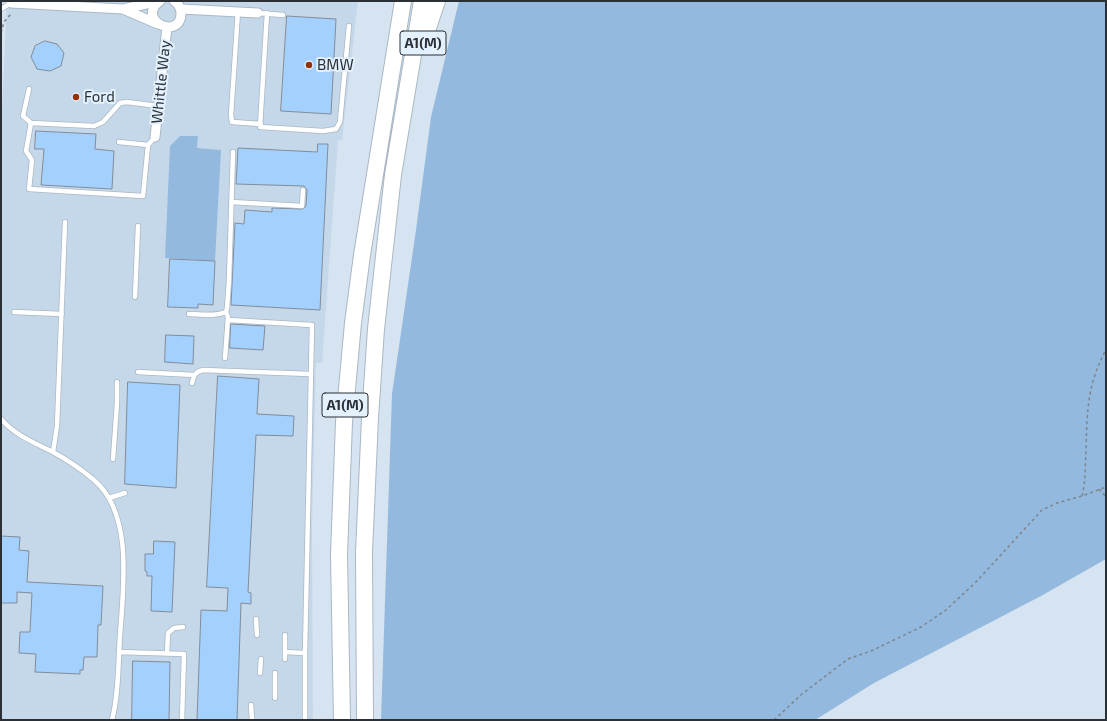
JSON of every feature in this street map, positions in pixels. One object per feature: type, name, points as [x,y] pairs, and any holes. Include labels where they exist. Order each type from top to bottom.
[{"type":"highway","name":"A1(M)","points":[[392,1],[394,55]]},
{"type":"highway","name":"A1(M)","points":[[342,720],[339,555],[344,422],[353,323],[362,255],[403,1]]},
{"type":"highway","name":"A1(M)","points":[[365,720],[364,552],[370,418],[376,329],[393,174],[422,1]]},
{"type":"highway","name":"A1(M)","points":[[409,85],[437,1]]},
{"type":"street","name":"Whittle Way","points":[[160,1],[153,11],[155,20],[162,26]]},
{"type":"street","name":"Whittle Way","points":[[10,2],[122,9],[160,1]]},
{"type":"street","points":[[174,1],[181,9],[263,13]]},
{"type":"street","name":"Whittle Way","points":[[122,9],[162,26],[175,25],[181,18],[181,9]]},
{"type":"street","name":"Whittle Way","points":[[155,137],[162,26]]},
{"type":"lane","points":[[1,9],[10,2]]},
{"type":"lane","points":[[238,11],[231,115],[232,122],[260,124],[260,127],[323,131],[336,129],[340,122],[349,26]]},
{"type":"lane","points":[[260,124],[263,13],[283,14]]},
{"type":"lane","points":[[29,89],[22,116],[31,123],[94,126],[103,122],[120,103],[127,102],[158,106]]},
{"type":"lane","points":[[31,123],[26,151],[32,160],[29,189],[144,196],[148,145],[155,137]]},
{"type":"lane","points":[[118,142],[148,145]]},
{"type":"lane","points":[[225,358],[228,320],[226,312],[229,280],[233,152]]},
{"type":"lane","points":[[231,202],[302,206],[303,190]]},
{"type":"lane","points":[[52,452],[56,426],[65,222]]},
{"type":"lane","points":[[135,297],[138,226]]},
{"type":"lane","points":[[14,312],[62,314]]},
{"type":"lane","points":[[189,314],[217,314],[226,312]]},
{"type":"lane","points":[[228,320],[312,326],[305,654],[306,720]]},
{"type":"lane","points":[[192,383],[194,375],[198,371],[203,370],[310,374]]},
{"type":"lane","points":[[138,372],[194,375]]},
{"type":"lane","points":[[113,459],[117,382]]},
{"type":"lane","points":[[1,419],[26,440],[52,452],[79,468],[96,481],[109,498],[117,516],[123,550],[123,574],[119,652],[112,720]]},
{"type":"lane","points":[[109,498],[125,492]]},
{"type":"lane","points":[[256,619],[256,635]]},
{"type":"lane","points":[[167,653],[168,633],[174,628],[183,627]]},
{"type":"lane","points":[[285,635],[285,659]]},
{"type":"lane","points":[[119,652],[184,654],[182,720]]},
{"type":"lane","points":[[285,652],[305,654]]},
{"type":"lane","points":[[260,672],[261,658]]},
{"type":"lane","points":[[275,673],[275,698]]},
{"type":"lane","points":[[251,705],[252,720]]},
{"type":"path","points":[[1,32],[4,22],[10,15],[10,2]]},
{"type":"path","points":[[1,16],[4,22]]},
{"type":"path","points":[[1082,496],[1085,484],[1087,413],[1090,390],[1106,350]]},
{"type":"path","points":[[774,720],[802,694],[848,658],[871,650],[921,627],[946,610],[976,582],[1042,510],[1057,503],[1106,487]]},
{"type":"path","points":[[1099,489],[1106,497]]},
{"type":"shaded area","points":[[7,1],[358,1],[342,140],[338,141],[322,363],[316,363],[312,528],[313,720],[1,720],[1,131]]},
{"type":"shaded area","points":[[459,1],[1106,1],[1106,559],[1041,596],[874,683],[815,720],[381,720],[392,394],[431,117]]},
{"type":"shaded area","points":[[180,136],[198,136],[197,148],[221,150],[215,261],[165,258],[170,146]]},
{"type":"building","name":"BMW","points":[[287,16],[336,19],[331,114],[281,111]]},
{"type":"building","points":[[45,41],[57,44],[64,53],[61,66],[50,71],[37,69],[31,57],[35,46]]},
{"type":"building","points":[[36,131],[96,134],[95,149],[114,151],[112,189],[41,185],[44,149],[35,149]]},
{"type":"building","points":[[318,144],[328,144],[320,310],[231,305],[235,223],[244,224],[245,210],[272,212],[272,208],[303,209],[306,206],[307,190],[304,186],[236,184],[238,148],[317,152]]},
{"type":"building","points":[[170,259],[215,261],[213,305],[198,304],[198,308],[168,307]]},
{"type":"building","points":[[231,324],[265,326],[263,350],[230,348]]},
{"type":"building","points":[[166,335],[194,336],[193,364],[165,362]]},
{"type":"building","points":[[218,376],[259,379],[257,414],[294,416],[293,436],[256,435],[248,592],[251,593],[251,604],[241,603],[237,720],[197,720],[201,610],[227,611],[228,588],[207,587]]},
{"type":"building","points":[[128,382],[180,385],[176,488],[125,484]]},
{"type":"building","points":[[1,536],[20,537],[19,550],[29,551],[27,582],[103,586],[101,625],[98,625],[97,657],[84,657],[83,670],[80,670],[80,674],[35,672],[36,654],[19,653],[20,632],[30,632],[32,593],[17,592],[17,603],[1,603]]},
{"type":"building","points":[[154,541],[175,542],[172,612],[151,611],[152,576],[147,576],[147,572],[145,571],[145,554],[153,554]]},
{"type":"building","points":[[133,661],[170,662],[169,720],[132,720]]},
{"type":"place","name":"BMW","points":[[309,65]]},
{"type":"place","name":"Ford","points":[[76,97]]}]
